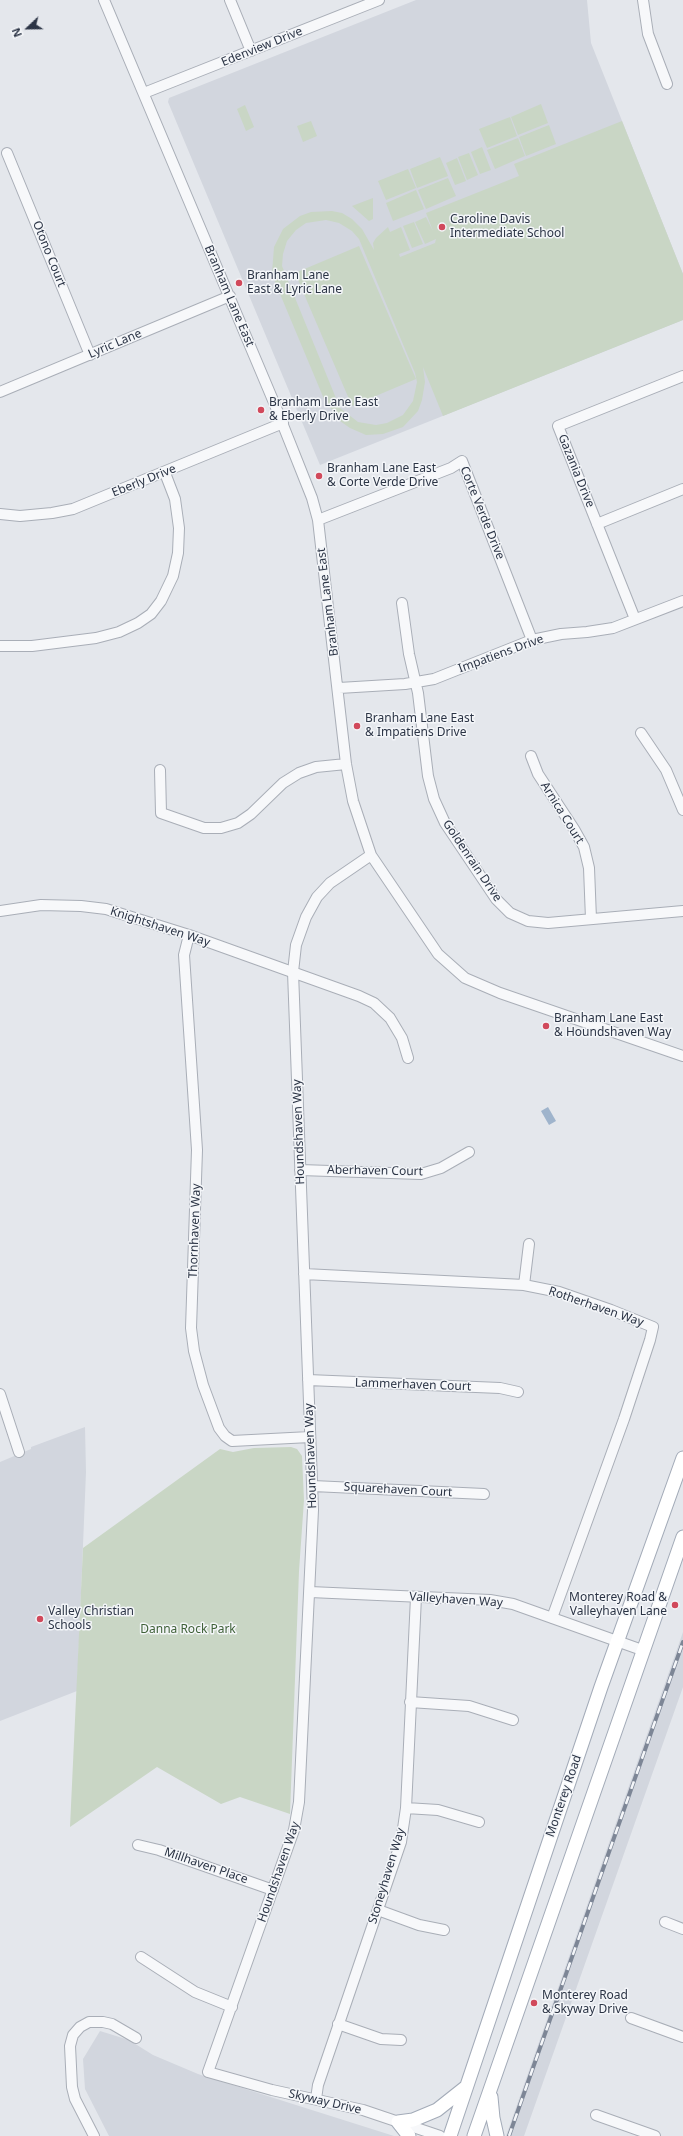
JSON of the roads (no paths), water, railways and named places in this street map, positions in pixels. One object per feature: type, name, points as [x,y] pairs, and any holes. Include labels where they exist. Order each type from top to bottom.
[{"type":"main road","name":"Monterey Road","points":[[450,2136],[617,1641],[683,1458]]},
{"type":"main road","points":[[474,2136],[642,1650],[683,1537]]},
{"type":"main road","points":[[398,2122],[413,2120],[437,2110],[466,2087]]},
{"type":"main road","points":[[490,2092],[497,2136]]},
{"type":"main road","points":[[398,2122],[409,2136]]},
{"type":"street","name":"Branham Lane East","points":[[104,0],[230,296],[309,490],[318,520],[346,764],[352,801],[371,855],[438,954],[465,978],[500,994],[683,1056]]},
{"type":"street","points":[[230,0],[251,51]]},
{"type":"street","name":"Edenview Drive","points":[[144,93],[379,0]]},
{"type":"street","points":[[643,0],[648,34],[667,84]]},
{"type":"street","name":"Otono Court","points":[[7,153],[90,355]]},
{"type":"street","name":"Lyric Lane","points":[[0,392],[230,296]]},
{"type":"street","name":"Gazania Drive","points":[[635,619],[558,426],[683,376]]},
{"type":"street","name":"Eberly Drive","points":[[0,514],[36,515],[73,509],[165,473],[283,423]]},
{"type":"street","name":"Corte Verde Drive","points":[[318,520],[451,468],[462,461],[532,640]]},
{"type":"street","points":[[0,646],[32,646],[96,638],[119,632],[138,623],[151,614],[161,601],[173,576],[178,553],[179,528],[175,499],[165,473]]},
{"type":"street","points":[[598,524],[683,489]]},
{"type":"street","name":"Impatiens Drive","points":[[338,688],[415,683],[434,679],[532,640],[561,634],[613,628],[683,601]]},
{"type":"street","name":"Goldenrain Drive","points":[[402,604],[428,776],[434,799],[445,823],[496,900],[510,913],[528,921],[548,923],[683,911]]},
{"type":"street","points":[[641,734],[666,770],[683,810]]},
{"type":"street","name":"Arnica Court","points":[[531,756],[538,774],[574,828],[584,847],[589,868],[591,919]]},
{"type":"street","points":[[160,770],[161,813],[204,828],[221,828],[238,822],[251,814],[283,783],[299,773],[316,767],[346,764]]},
{"type":"street","name":"Houndshaven Way","points":[[208,2072],[298,1817],[310,1592],[313,1486],[293,972],[296,945],[306,917],[317,897],[330,883],[371,855]]},
{"type":"street","name":"Knightshaven Way","points":[[0,911],[41,905],[93,907],[128,914],[293,972],[374,1003],[390,1018],[402,1038],[408,1058]]},
{"type":"street","name":"Thornhaven Way","points":[[189,935],[184,955],[197,1150],[191,1328],[194,1351],[203,1385],[219,1428],[225,1436],[232,1441],[310,1437]]},
{"type":"street","name":"Aberhaven Court","points":[[300,1170],[422,1174],[441,1168],[469,1152]]},
{"type":"street","points":[[524,1285],[529,1244]]},
{"type":"street","name":"Rotherhaven Way","points":[[304,1274],[524,1285],[559,1292],[652,1327],[650,1340],[626,1411],[552,1618]]},
{"type":"street","name":"Lammerhaven Court","points":[[308,1380],[500,1388],[518,1392]]},
{"type":"street","points":[[0,1394],[19,1452]]},
{"type":"street","name":"Squarehaven Court","points":[[313,1486],[484,1494]]},
{"type":"street","name":"Valleyhaven Way","points":[[310,1592],[490,1600],[513,1604],[642,1650]]},
{"type":"street","name":"Stoneyhaven Way","points":[[316,2099],[318,2085],[338,2024],[401,1842],[406,1808],[416,1597]]},
{"type":"street","points":[[410,1702],[469,1706],[513,1720]]},
{"type":"street","points":[[406,1808],[438,1810],[479,1822]]},
{"type":"street","name":"Millhaven Place","points":[[138,1845],[159,1850],[273,1890]]},
{"type":"street","points":[[378,1910],[419,1925],[444,1930]]},
{"type":"street","points":[[665,1922],[683,1929]]},
{"type":"street","points":[[141,1957],[195,1992],[232,2007]]},
{"type":"street","points":[[631,2018],[683,2037]]},
{"type":"street","points":[[94,2136],[75,2100],[72,2088],[70,2046],[73,2035],[80,2027],[89,2022],[103,2022],[112,2024],[136,2038]]},
{"type":"street","points":[[338,2024],[381,2039],[401,2040]]},
{"type":"street","name":"Skyway Drive","points":[[208,2072],[272,2090],[363,2110],[440,2136]]},
{"type":"street","points":[[596,2115],[655,2136]]},
{"type":"water","points":[[548,1107],[556,1121],[549,1125],[541,1111]]},
{"type":"railway","points":[[509,2136],[683,1642]]},
{"type":"place","name":"Caroline Davis Intermediate School","points":[[442,227]]},
{"type":"place","name":"Branham Lane East & Lyric Lane","points":[[239,283]]},
{"type":"place","name":"Branham Lane East & Eberly Drive","points":[[261,410]]},
{"type":"place","name":"Branham Lane East & Corte Verde Drive","points":[[319,476]]},
{"type":"place","name":"Branham Lane East & Impatiens Drive","points":[[357,726]]},
{"type":"place","name":"Branham Lane East & Houndshaven Way","points":[[546,1026]]},
{"type":"place","name":"Monterey Road & Valleyhaven Lane","points":[[675,1605]]},
{"type":"place","name":"Valley Christian Schools","points":[[40,1619]]},
{"type":"place","name":"Monterey Road & Skyway Drive","points":[[534,2003]]},
{"type":"park label","name":"Danna Rock Park","points":[[188,1630]]}]
